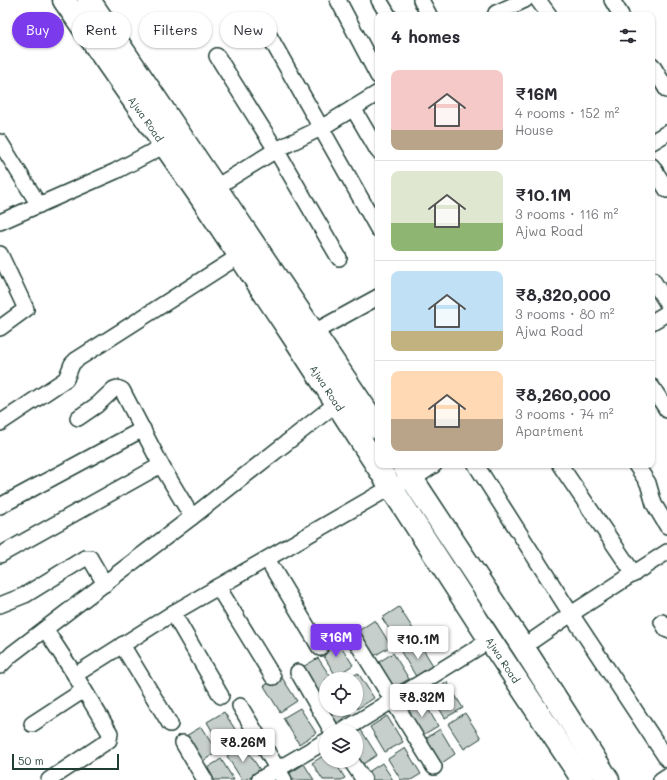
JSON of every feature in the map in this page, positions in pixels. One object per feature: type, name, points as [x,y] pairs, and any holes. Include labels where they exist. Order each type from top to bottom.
[{"type":"main road","name":"Ajwa Road","points":[[64,0],[165,145],[207,192],[239,256],[375,424]]},
{"type":"main road","name":"Ajwa Road","points":[[89,0],[207,192],[305,337],[337,403],[375,462]]},
{"type":"main road","name":"Ajwa Road","points":[[379,468],[583,780]]},
{"type":"main road","points":[[408,472],[608,780]]},
{"type":"street","points":[[338,0],[375,70]]},
{"type":"street","points":[[379,0],[386,12]]},
{"type":"street","points":[[420,0],[427,12]]},
{"type":"street","points":[[498,12],[525,0]]},
{"type":"street","points":[[538,0],[547,12]]},
{"type":"street","points":[[612,0],[619,12]]},
{"type":"street","points":[[276,48],[375,224]]},
{"type":"street","points":[[217,56],[276,150],[339,258]]},
{"type":"street","points":[[655,70],[667,90]]},
{"type":"street","points":[[207,192],[276,150],[321,128],[375,95]]},
{"type":"street","points":[[353,108],[375,145]]},
{"type":"street","points":[[655,140],[667,132]]},
{"type":"street","points":[[0,142],[39,205]]},
{"type":"street","points":[[0,222],[116,171],[165,145]]},
{"type":"street","points":[[655,171],[667,190]]},
{"type":"street","points":[[0,423],[66,379],[72,364],[76,360],[239,256]]},
{"type":"street","points":[[0,328],[26,309],[2,261]]},
{"type":"street","points":[[655,284],[667,303]]},
{"type":"street","points":[[305,337],[375,299]]},
{"type":"street","points":[[655,320],[667,313]]},
{"type":"street","points":[[78,418],[97,405],[114,389],[120,388],[161,465],[192,517]]},
{"type":"street","points":[[655,392],[667,410]]},
{"type":"street","points":[[0,666],[12,654],[192,517],[337,403]]},
{"type":"street","points":[[0,506],[143,429]]},
{"type":"street","points":[[0,555],[161,465]]},
{"type":"street","points":[[75,675],[173,613],[391,487],[408,472],[423,468]]},
{"type":"street","points":[[478,468],[571,614],[667,759]]},
{"type":"street","points":[[562,468],[634,574]]},
{"type":"street","points":[[638,468],[648,483],[654,504],[667,526]]},
{"type":"street","points":[[523,647],[667,552]]},
{"type":"street","points":[[0,605],[25,594],[85,558],[90,558],[105,584]]},
{"type":"street","points":[[267,559],[320,648]]},
{"type":"street","points":[[218,587],[273,677]]},
{"type":"street","points":[[173,613],[221,696]]},
{"type":"street","points":[[45,629],[75,675],[111,737],[109,740],[49,780]]},
{"type":"street","points":[[354,638],[434,767]]},
{"type":"street","points":[[354,724],[490,640]]},
{"type":"street","points":[[122,645],[170,724]]},
{"type":"street","points":[[298,672],[328,724]]},
{"type":"street","points":[[32,724],[84,690]]},
{"type":"street","points":[[240,706],[281,774]]},
{"type":"street","points":[[183,743],[205,780]]},
{"type":"street","points":[[259,780],[281,774],[319,746]]},
{"type":"street","points":[[356,768],[364,780]]},
{"type":"street","points":[[661,780],[667,776]]},
{"type":"building","points":[[399,607],[415,632],[398,643],[382,618]]},
{"type":"building","points":[[375,620],[391,646],[374,656],[358,631]]},
{"type":"building","points":[[337,640],[353,665],[342,672],[334,672],[320,650]]},
{"type":"building","points":[[418,641],[434,667],[417,678],[401,652]]},
{"type":"building","points":[[393,653],[409,679],[392,689],[376,664]]},
{"type":"building","points":[[318,658],[327,672],[319,672],[319,693],[317,694],[301,668]]},
{"type":"building","points":[[281,676],[297,701],[280,712],[264,686]]},
{"type":"building","points":[[363,681],[374,698],[363,705]]},
{"type":"building","points":[[447,682],[463,708],[445,718],[430,693]]},
{"type":"building","points":[[423,700],[438,726],[421,736],[405,711]]},
{"type":"building","points":[[300,708],[316,733],[299,744],[283,718]]},
{"type":"building","points":[[224,712],[240,737],[222,748],[207,722]]},
{"type":"building","points":[[465,713],[481,738],[464,749],[448,724]]},
{"type":"building","points":[[330,716],[348,716],[335,724]]},
{"type":"building","points":[[387,716],[403,742],[385,752],[370,727]]},
{"type":"building","points":[[201,727],[217,752],[200,763],[184,737]]},
{"type":"building","points":[[440,729],[455,754],[439,765],[423,740]]},
{"type":"building","points":[[363,733],[377,755],[363,764]]},
{"type":"building","points":[[244,745],[260,770],[245,780],[242,780],[227,756]]},
{"type":"building","points":[[405,748],[421,774],[411,780],[401,780],[388,759]]},
{"type":"building","points":[[319,758],[319,768],[339,768],[345,778],[341,780],[323,780],[312,763]]},
{"type":"building","points":[[221,759],[234,780],[210,780],[204,770]]},
{"type":"building","points":[[382,763],[393,780],[369,780],[365,774]]},
{"type":"building","points":[[304,764],[314,780],[291,780],[287,775]]}]
